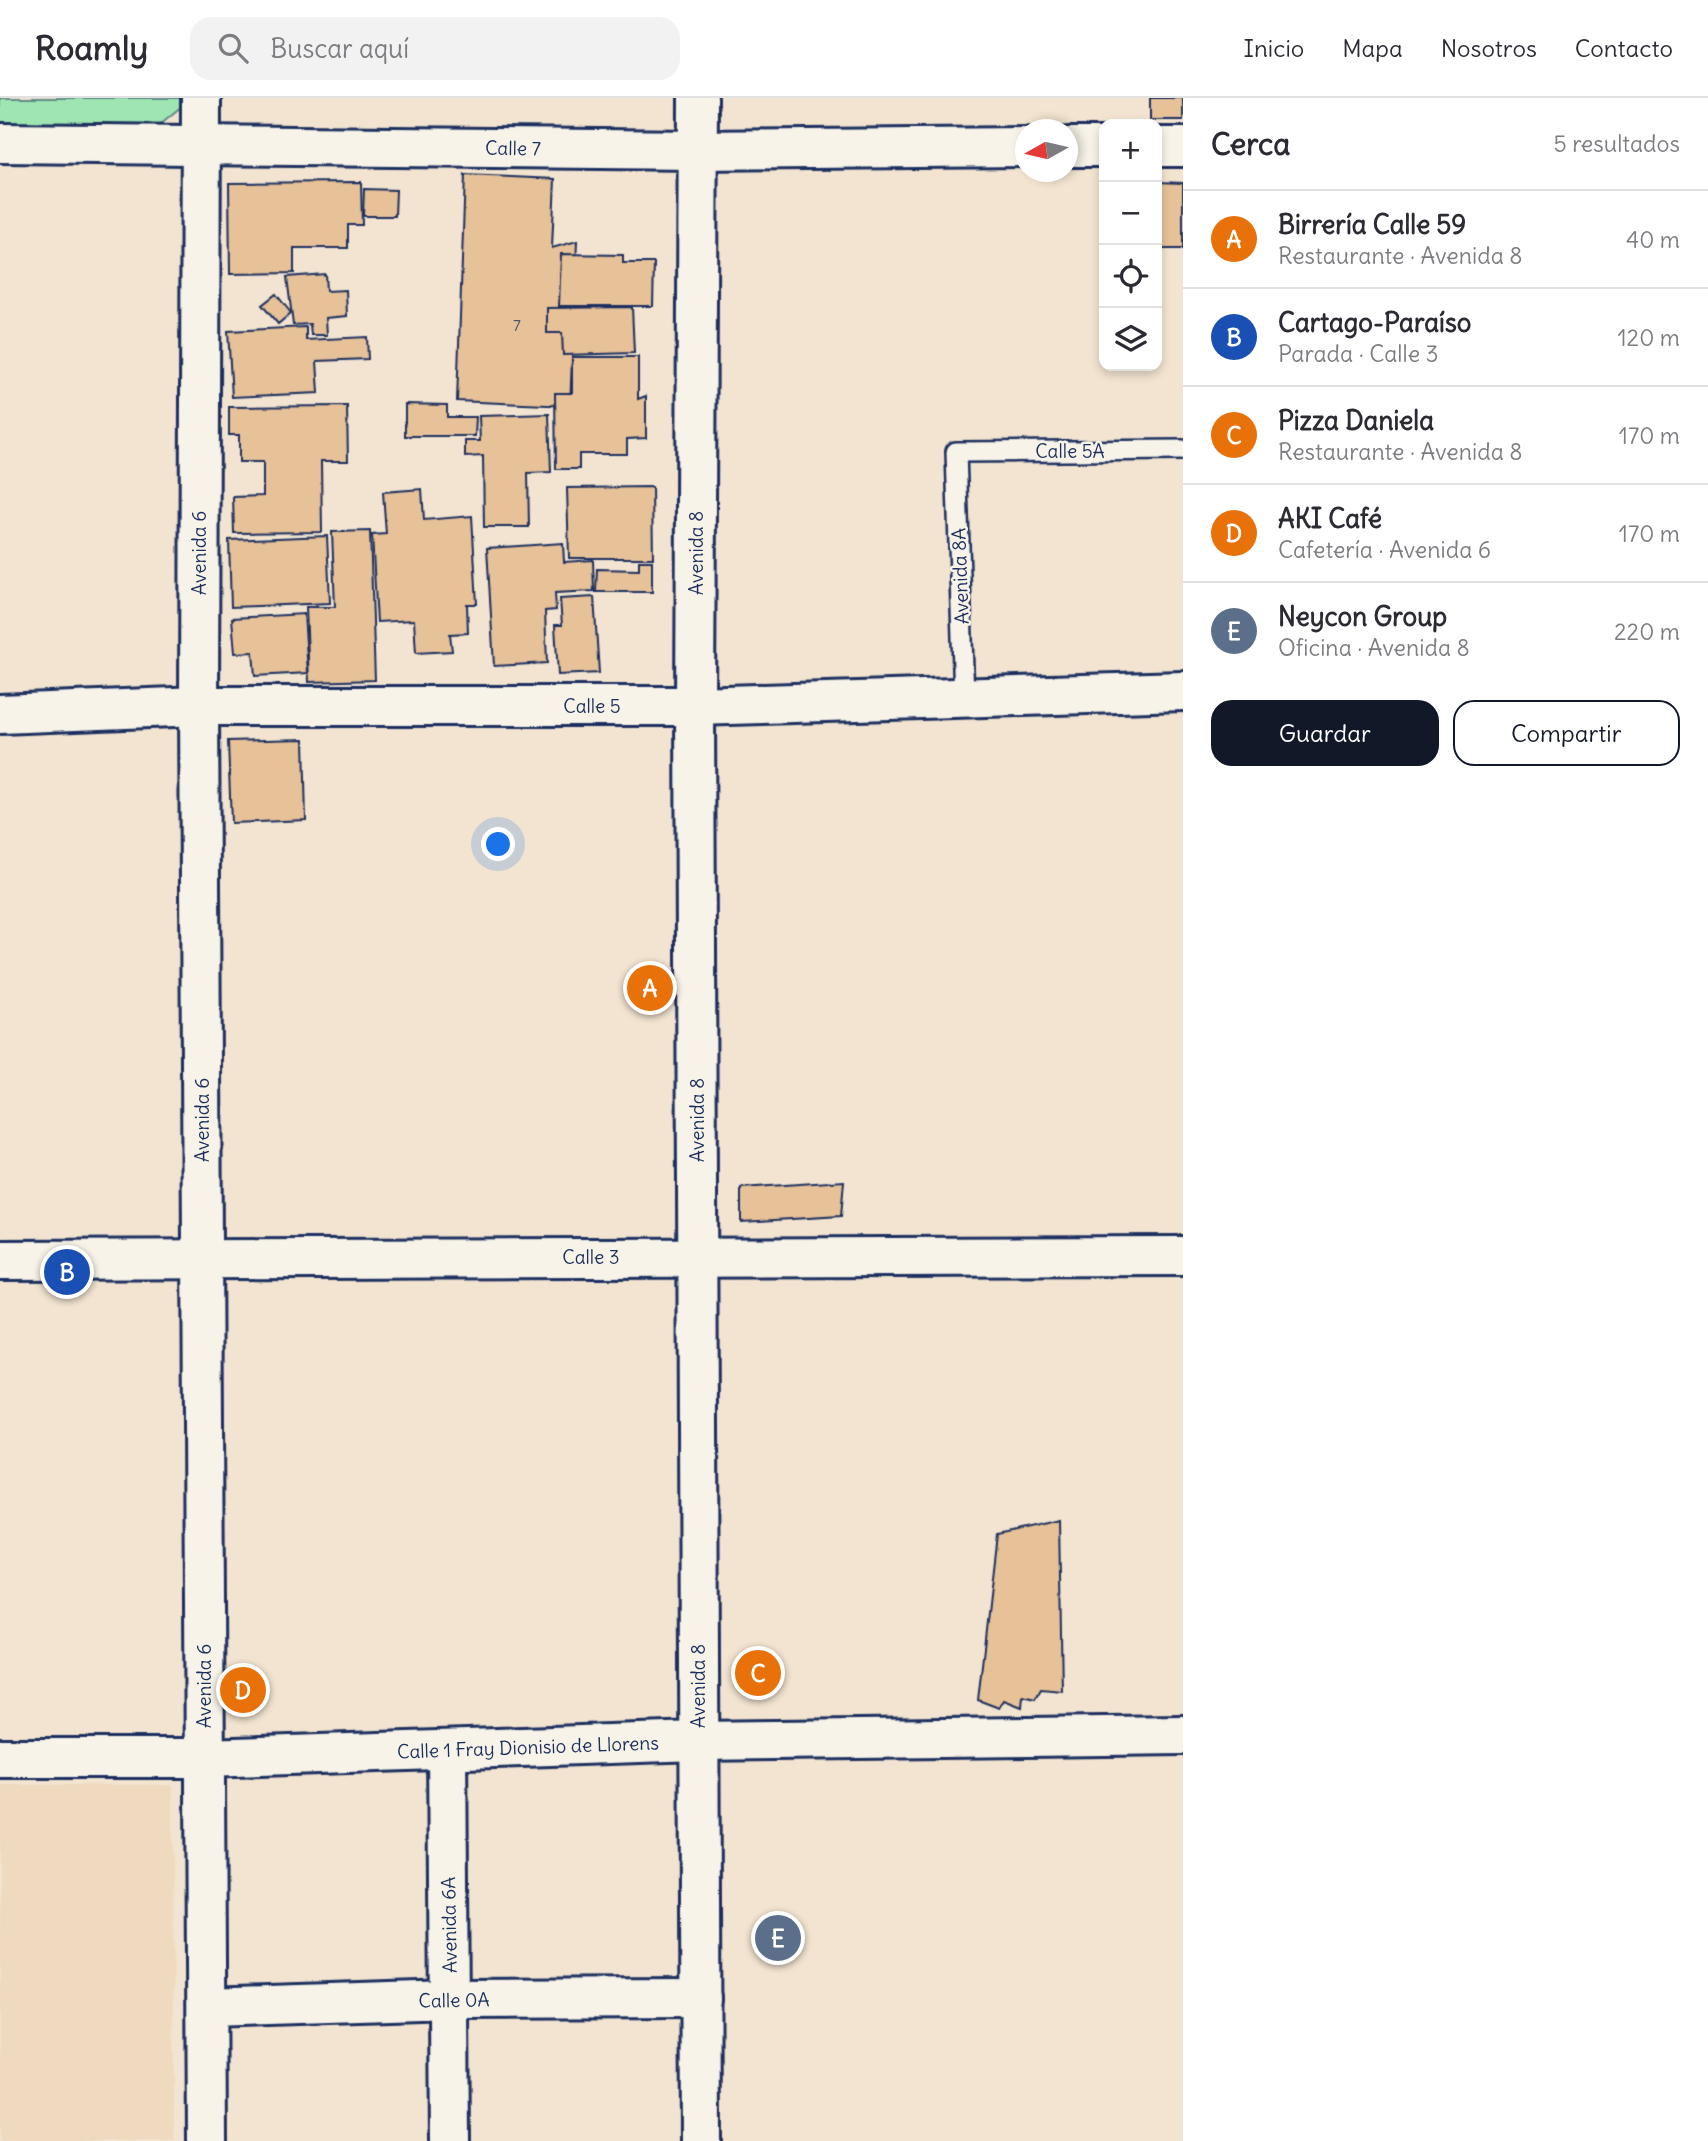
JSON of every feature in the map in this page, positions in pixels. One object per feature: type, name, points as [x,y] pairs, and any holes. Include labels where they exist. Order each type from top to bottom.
[{"type":"street","name":"Avenida 6","points":[[201,98],[199,706],[207,2141]]},
{"type":"street","name":"Avenida 8","points":[[698,98],[695,706],[701,2141]]},
{"type":"street","name":"Calle 7","points":[[0,143],[698,150],[1015,148]]},
{"type":"street","points":[[1078,147],[1099,147]]},
{"type":"street","points":[[1162,147],[1183,147]]},
{"type":"street","name":"Calle 5","points":[[0,714],[199,706],[695,706],[1183,691]]},
{"type":"street","name":"Calle 3","points":[[0,1260],[1183,1256]]},
{"type":"street","name":"Calle 1 Fray Dionisio de Llorens","points":[[0,1758],[205,1758],[698,1741],[1183,1735]]},
{"type":"street","name":"Avenida 6A","points":[[447,1750],[450,2141]]},
{"type":"street","name":"Calle 0A","points":[[207,2007],[450,1999],[701,1998]]},
{"type":"lane","name":"Calle 5A","points":[[956,452],[1183,450]]},
{"type":"lane","name":"Avenida 8A","points":[[956,452],[964,699]]},
{"type":"shaded area","points":[[0,1785],[173,1785],[174,2141],[0,2141]]},
{"type":"green space","points":[[0,98],[182,98],[182,106],[160,124],[0,128]]},
{"type":"building","points":[[1150,98],[1183,98],[1183,120],[1150,119]]},
{"type":"building","points":[[465,175],[555,179],[552,248],[577,241],[570,406],[457,401]]},
{"type":"building","points":[[361,182],[362,225],[348,225],[348,248],[294,248],[294,273],[230,274],[229,183]]},
{"type":"building","points":[[1162,182],[1183,183],[1183,249],[1162,249]]},
{"type":"building","points":[[364,189],[396,190],[395,216],[363,216]]},
{"type":"building","points":[[561,254],[623,255],[623,263],[654,263],[653,306],[559,306]]},
{"type":"building","points":[[325,274],[326,291],[346,290],[347,316],[326,318],[327,335],[311,335],[310,324],[293,325],[287,277]]},
{"type":"building","points":[[276,294],[291,313],[278,324],[262,305]]},
{"type":"building","points":[[632,307],[634,353],[563,355],[562,333],[547,333],[547,308]]},
{"type":"building","points":[[306,327],[306,340],[367,337],[368,359],[317,361],[319,393],[232,397],[228,331]]},
{"type":"building","points":[[572,357],[638,357],[638,399],[646,396],[646,438],[627,439],[627,454],[579,454],[579,469],[556,469],[555,393],[572,393]]},
{"type":"building","points":[[405,404],[447,405],[447,417],[476,417],[475,436],[405,436]]},
{"type":"building","points":[[347,406],[348,461],[321,461],[322,532],[234,533],[233,497],[263,496],[263,462],[239,462],[239,435],[229,435],[229,407]]},
{"type":"building","points":[[549,414],[551,472],[528,473],[529,527],[484,527],[483,456],[465,457],[465,441],[480,441],[479,416]]},
{"type":"building","points":[[652,487],[653,558],[569,558],[567,488]]},
{"type":"building","points":[[422,489],[424,520],[472,516],[477,604],[467,604],[468,633],[450,634],[452,651],[416,653],[414,620],[377,622],[372,535],[386,534],[383,492]]},
{"type":"building","points":[[370,531],[375,680],[309,682],[306,607],[335,607],[332,532]]},
{"type":"building","points":[[327,536],[330,603],[231,607],[229,540]]},
{"type":"building","points":[[563,543],[564,562],[593,560],[594,591],[555,593],[556,610],[545,611],[547,663],[494,666],[487,548]]},
{"type":"building","points":[[639,561],[652,561],[652,592],[596,592],[597,569],[639,570]]},
{"type":"building","points":[[594,597],[599,673],[558,675],[555,625],[562,625],[560,599]]},
{"type":"building","points":[[304,614],[308,673],[255,676],[253,652],[235,653],[232,618]]},
{"type":"building","points":[[304,739],[306,820],[231,823],[228,741]]},
{"type":"building","points":[[844,1181],[841,1216],[741,1222],[741,1188]]},
{"type":"building","points":[[1059,1520],[1062,1691],[1041,1689],[1035,1699],[1023,1696],[1022,1707],[1004,1700],[999,1708],[978,1700],[997,1534]]},
{"type":"place","name":"Birrería Calle 59","points":[[650,988]]},
{"type":"place","name":"Cartago-Paraíso","points":[[67,1272]]},
{"type":"place","name":"Pizza Daniela","points":[[758,1673]]},
{"type":"place","name":"AKI Café","points":[[243,1690]]},
{"type":"place","name":"Neycon Group","points":[[778,1938]]}]
